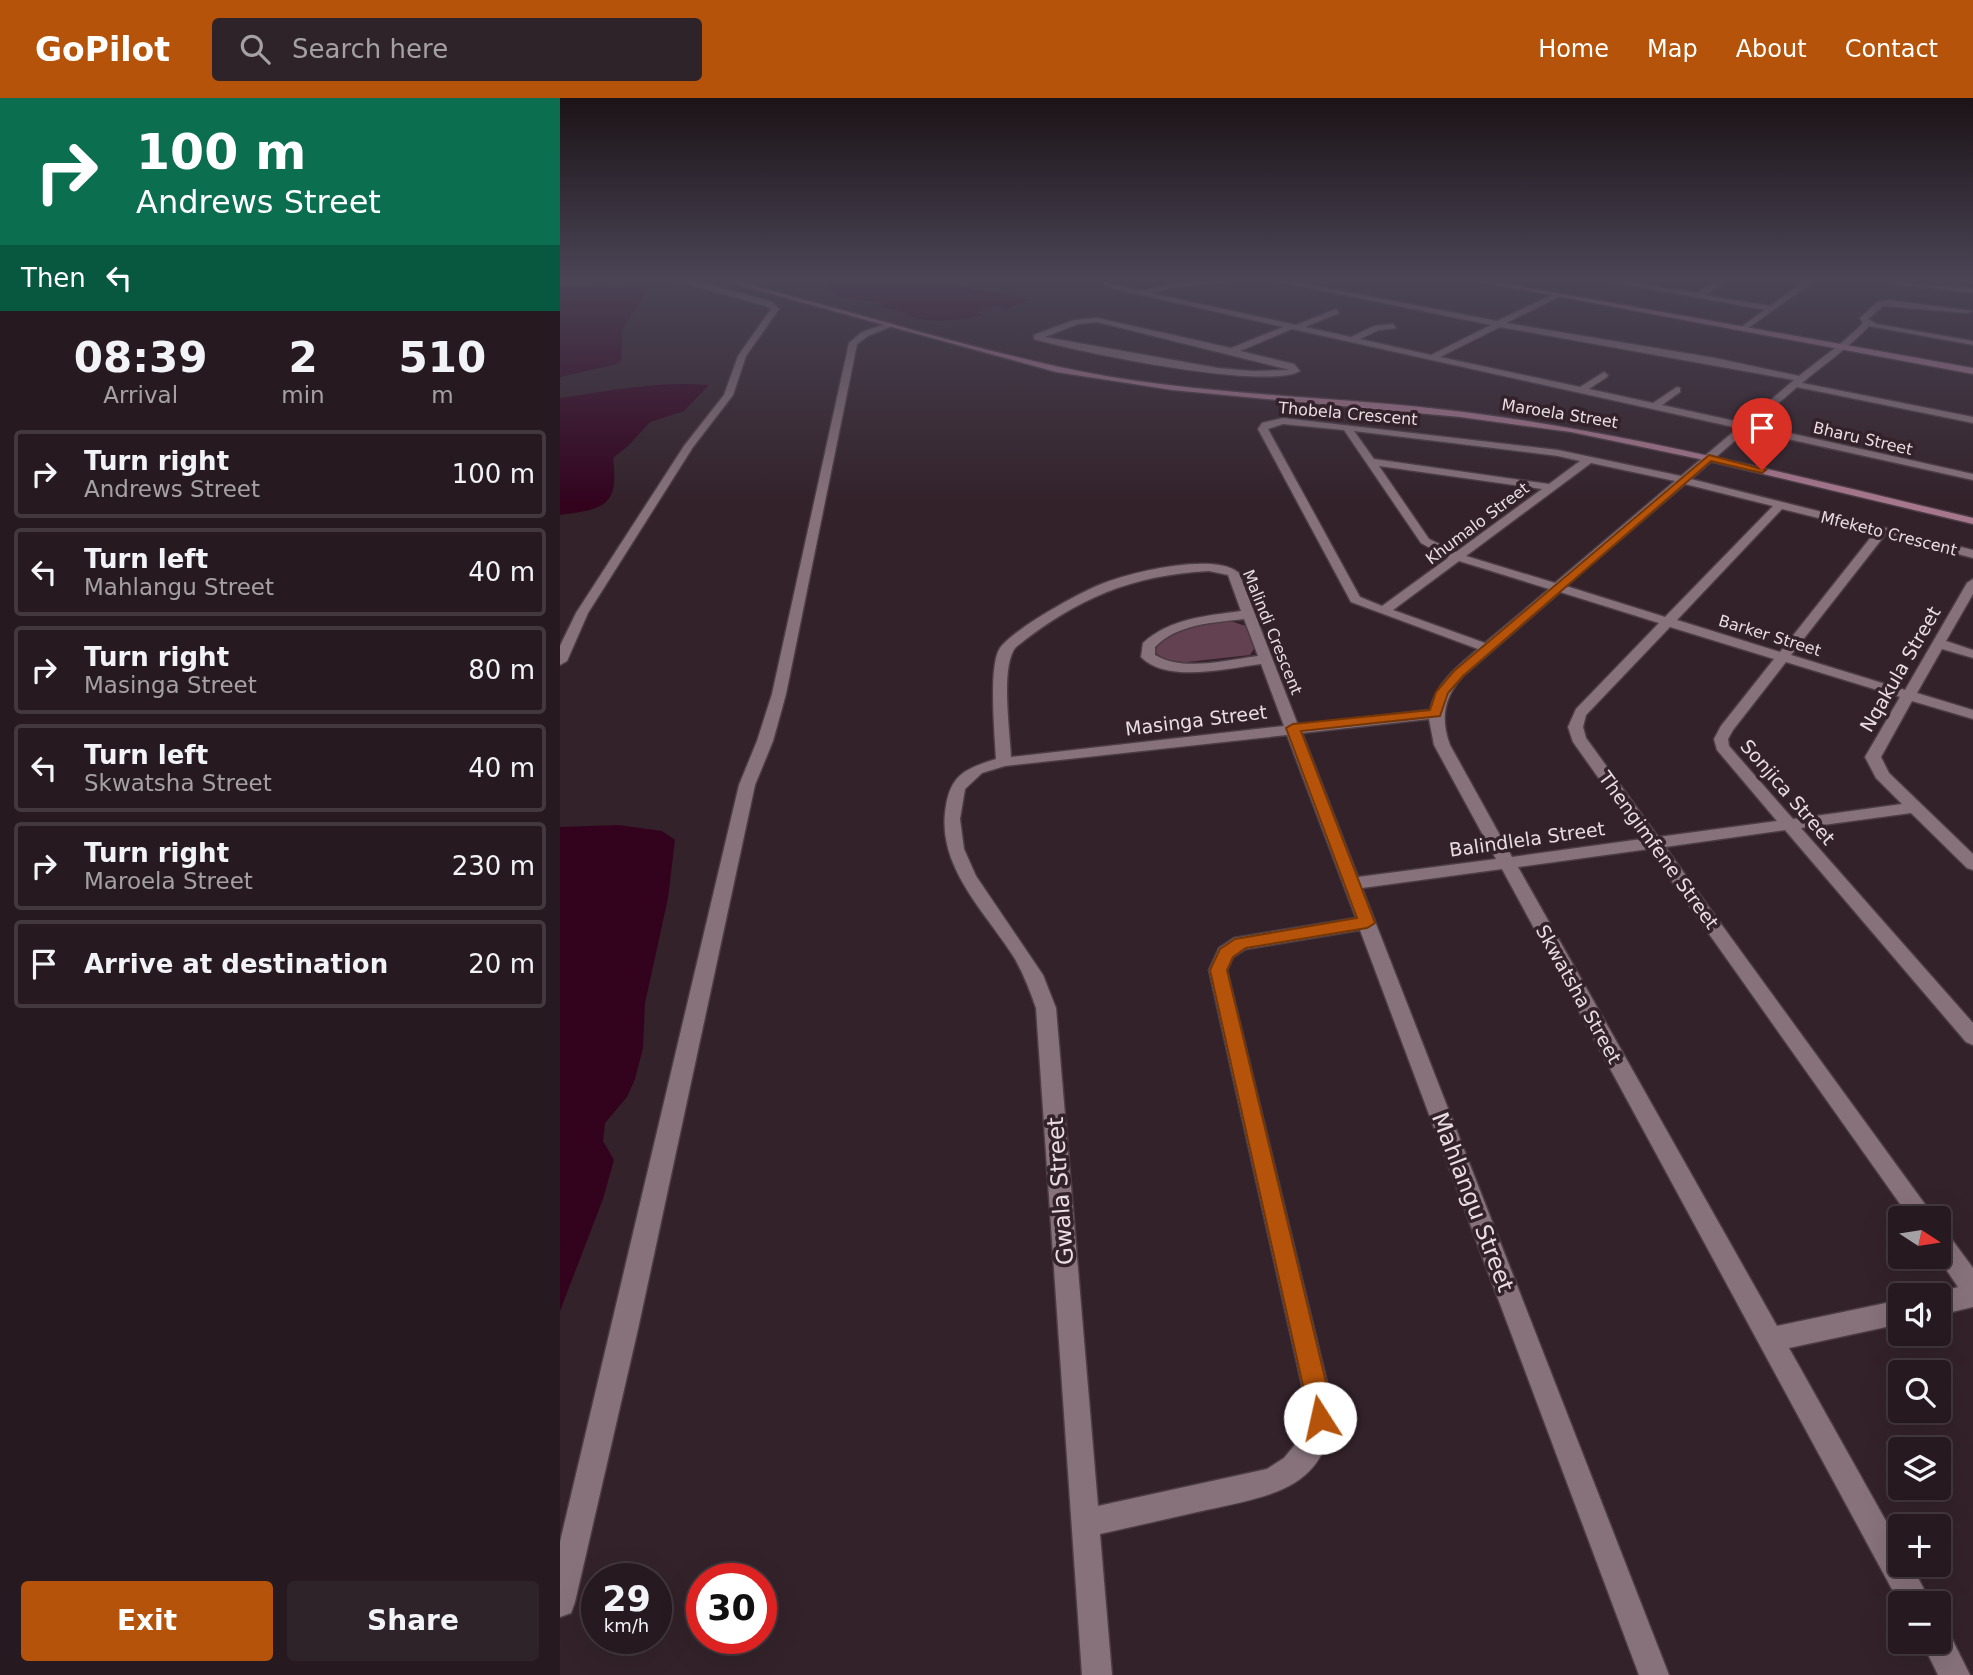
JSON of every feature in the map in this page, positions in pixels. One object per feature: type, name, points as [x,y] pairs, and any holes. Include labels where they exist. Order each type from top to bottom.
[{"type":"street","points":[[560,661],[582,612],[689,446],[728,395],[743,355]]},
{"type":"street","points":[[560,1602],[625,1329],[747,785],[765,741],[779,694],[851,355]]},
{"type":"street","name":"Maroela Street","points":[[999,355],[1092,376],[1172,387],[1503,419],[1611,436],[1973,521]]},
{"type":"street","points":[[1128,355],[1220,370],[1273,375],[1296,371],[1291,366],[1245,355]]},
{"type":"street","name":"Bharu Street","points":[[1422,355],[1973,477]]},
{"type":"street","points":[[1433,357],[1438,355]]},
{"type":"street","points":[[1677,355],[1973,420]]},
{"type":"street","points":[[1435,714],[1442,692],[1449,682],[1830,355]]},
{"type":"street","points":[[1880,355],[1973,371]]},
{"type":"street","points":[[1707,367],[1715,361]]},
{"type":"street","points":[[1582,390],[1604,375]]},
{"type":"street","points":[[1655,406],[1677,390]]},
{"type":"street","points":[[1896,404],[1908,392]]},
{"type":"street","name":"Thobela Crescent","points":[[1488,648],[1363,604],[1352,596],[1262,427],[1268,423],[1283,421],[1520,447],[1682,481]]},
{"type":"street","name":"Barker Street","points":[[1348,427],[1428,544],[1457,558],[1973,715]]},
{"type":"street","name":"Khumalo Street","points":[[1384,611],[1588,460]]},
{"type":"street","points":[[1371,462],[1551,487]]},
{"type":"street","name":"Mfeketo Crescent","points":[[1682,481],[1973,554]]},
{"type":"street","name":"Thengimfene Street","points":[[1779,506],[1581,712],[1575,723],[1581,742],[1914,1206]]},
{"type":"street","name":"Sonjica Street","points":[[1882,531],[1726,729],[1721,739],[1727,755],[1973,1037]]},
{"type":"street","name":"Malindi Crescent","points":[[1004,762],[1004,652],[1018,639],[1080,601],[1118,583],[1214,566],[1233,573],[1293,728]]},
{"type":"street","name":"Nqakula Street","points":[[1973,583],[1968,600],[1937,643],[1873,757],[1882,775],[1973,864]]},
{"type":"street","points":[[1250,614],[1185,626],[1165,633],[1148,646],[1147,657],[1161,665],[1182,667],[1267,659]]},
{"type":"street","points":[[1937,643],[1973,654]]},
{"type":"street","name":"Masinga Street","points":[[1004,762],[1435,714]]},
{"type":"street","name":"Skwatsha Street","points":[[1435,714],[1437,734],[1442,745],[1909,1591]]},
{"type":"street","name":"Mahlangu Street","points":[[1293,728],[1654,1675]]},
{"type":"street","name":"Gwala Street","points":[[1004,762],[977,770],[957,787],[954,833],[965,875],[1036,977],[1046,1009],[1097,1675]]},
{"type":"street","name":"Balindlela Street","points":[[1352,884],[1916,807]]},
{"type":"street","points":[[1086,1522],[1270,1482],[1286,1476],[1298,1465],[1316,1436],[1320,1418],[1318,1399],[1218,970],[1226,954],[1241,943],[1367,923]]},
{"type":"street","points":[[1951,1257],[1973,1288]]},
{"type":"street","points":[[1951,1301],[1973,1296]]},
{"type":"street","points":[[1770,1340],[1888,1315]]},
{"type":"street","points":[[1944,1654],[1955,1675]]},
{"type":"shaded area","points":[[560,355],[621,355],[617,364],[560,377]]},
{"type":"shaded area","points":[[709,385],[684,411],[650,422],[613,458],[614,486],[606,502],[588,510],[560,515],[560,398],[653,386]]},
{"type":"shaded area","points":[[1230,621],[1246,626],[1254,649],[1250,655],[1178,663],[1170,662],[1155,653],[1159,645],[1175,633]]},
{"type":"shaded area","points":[[618,825],[662,831],[675,840],[668,898],[645,1003],[643,1048],[627,1097],[605,1123],[603,1141],[614,1160],[603,1199],[560,1311],[560,827]]},
{"type":"route","points":[[1320,1418],[1318,1399],[1218,970],[1226,954],[1241,943],[1367,923],[1293,728],[1435,714],[1442,692],[1458,673],[1709,458],[1762,470]]}]
